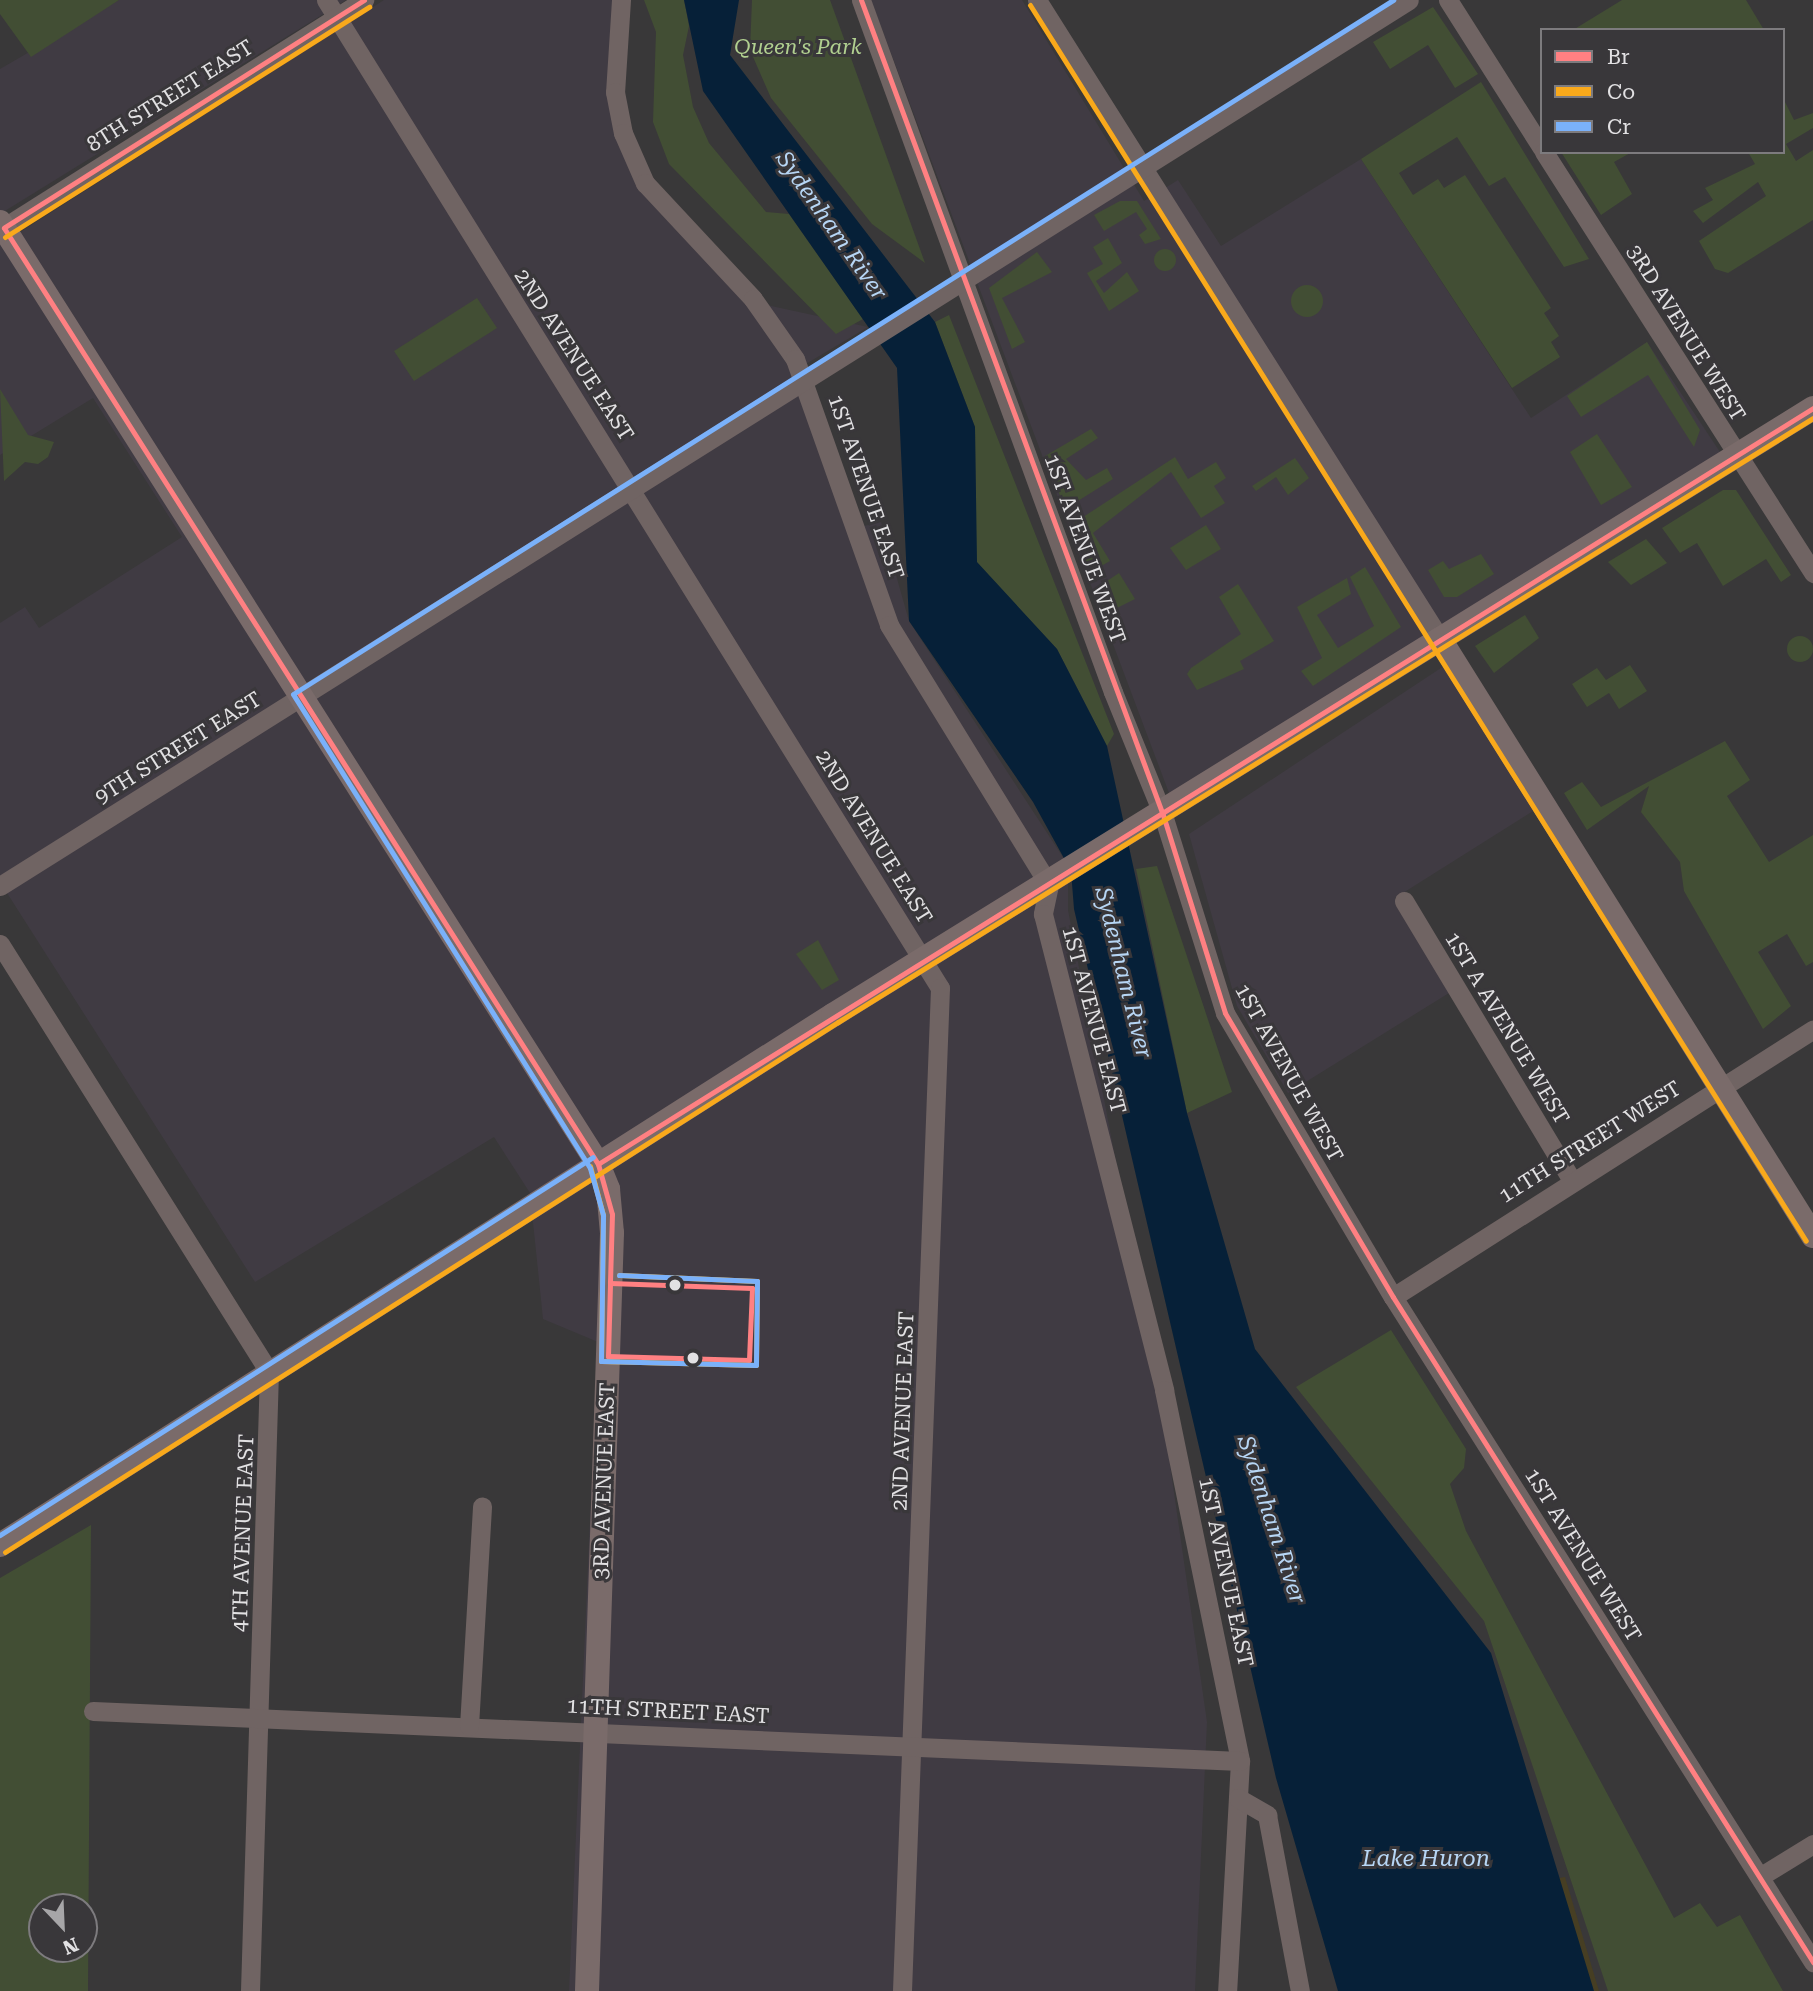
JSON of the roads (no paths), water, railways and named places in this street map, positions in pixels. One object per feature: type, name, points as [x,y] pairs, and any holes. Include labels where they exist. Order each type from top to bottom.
[{"type":"main road","name":"3RD AVENUE EAST","points":[[1,227],[598,1164],[612,1214],[587,1991]]},
{"type":"main road","points":[[0,1545],[269,1372],[923,960],[1164,815],[1440,639],[1813,408]]},
{"type":"main road","points":[[1440,639],[1813,1237]]},
{"type":"street","name":"2ND AVENUE EAST","points":[[326,0],[632,488],[940,988],[943,1024],[902,1991]]},
{"type":"street","name":"8TH STREET EAST","points":[[1,227],[364,0]]},
{"type":"street","name":"1ST AVENUE EAST","points":[[621,0],[615,92],[623,133],[645,183],[753,299],[804,375],[889,625],[1049,885],[1043,915],[1161,1377],[1240,1761],[1227,1991]]},
{"type":"street","name":"1ST AVENUE WEST","points":[[862,0],[965,277],[1113,692],[1164,815],[1225,1013],[1393,1297],[1813,1962]]},
{"type":"street","points":[[1037,0],[1440,639]]},
{"type":"street","name":"9TH STREET EAST","points":[[0,886],[632,488],[804,375],[1409,0]]},
{"type":"street","name":"3RD AVENUE WEST","points":[[1448,0],[1540,145]]},
{"type":"street","name":"3RD AVENUE WEST","points":[[1546,154],[1813,573]]},
{"type":"street","name":"1ST A AVENUE WEST","points":[[1404,901],[1571,1179]]},
{"type":"street","points":[[0,944],[269,1372]]},
{"type":"street","name":"11TH STREET WEST","points":[[1393,1297],[1571,1179],[1813,1029]]},
{"type":"street","name":"4TH AVENUE EAST","points":[[250,1991],[269,1372]]},
{"type":"street","points":[[469,1726],[482,1506]]},
{"type":"street","name":"11TH STREET EAST","points":[[93,1711],[597,1730],[1240,1761]]},
{"type":"street","points":[[1238,1798],[1267,1815],[1300,1991]]},
{"type":"street","points":[[1761,1876],[1813,1844]]},
{"type":"water","name":"Lake Huron","points":[[684,0],[739,0],[730,55],[935,322],[975,427],[977,562],[1057,649],[1107,746],[1187,1113],[1255,1349],[1491,1653],[1594,1991],[1338,1991],[1276,1778],[1074,909],[1071,871],[1033,802],[909,621],[897,368],[703,91]]},
{"type":"park label","name":"Queen's Park","points":[[798,47]]},
{"type":"water label","name":"Sydenham River","points":[[831,226]]},
{"type":"water label","name":"Sydenham River","points":[[1123,973]]},
{"type":"water label","name":"Sydenham River","points":[[1271,1520]]}]
